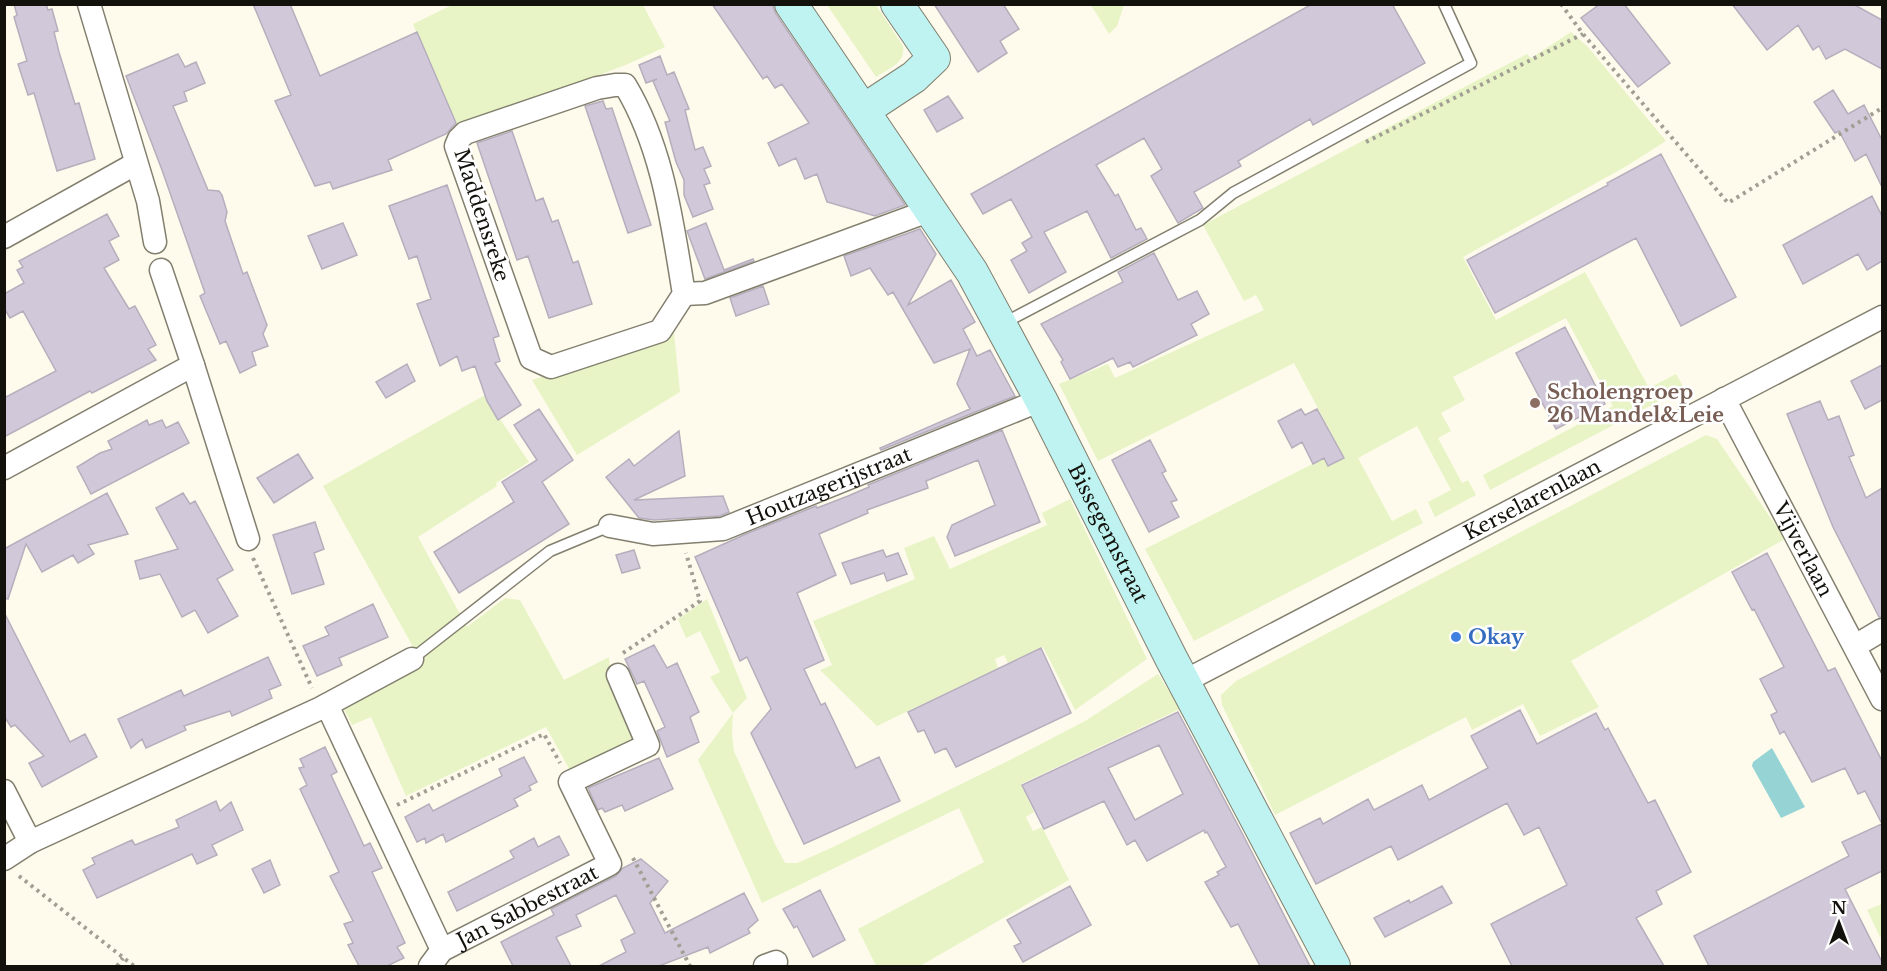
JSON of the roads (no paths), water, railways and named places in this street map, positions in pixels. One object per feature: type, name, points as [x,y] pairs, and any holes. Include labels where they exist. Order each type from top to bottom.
[{"type":"street","points":[[89,4],[135,164],[148,201],[155,242]]},
{"type":"street","name":"Bissegemstraat","points":[[791,4],[972,272],[1041,400],[1183,682],[1334,966]]},
{"type":"street","points":[[864,110],[914,78],[934,58],[897,4]]},
{"type":"street","name":"Maddensreke","points":[[625,85],[638,106],[657,161],[672,217],[684,294],[660,331],[551,367],[531,358],[456,146],[459,139],[465,133],[597,88],[625,85]]},
{"type":"street","points":[[4,237],[135,164]]},
{"type":"street","points":[[684,294],[705,292],[931,210]]},
{"type":"street","points":[[161,270],[248,539]]},
{"type":"street","name":"Kerselarenlaan","points":[[1183,682],[1882,317]]},
{"type":"street","points":[[4,468],[193,365]]},
{"type":"street","name":"Vijverlaan","points":[[1724,399],[1882,699]]},
{"type":"street","name":"Houtzagerijstraat","points":[[610,526],[653,534],[723,529],[1041,400]]},
{"type":"street","points":[[1855,646],[1882,630]]},
{"type":"street","points":[[9,865],[30,842],[324,707],[412,659]]},
{"type":"street","name":"Jan Sabbestraat","points":[[324,707],[378,814],[437,961],[610,864],[570,782],[648,745],[618,675]]},
{"type":"street","points":[[4,791],[30,842]]},
{"type":"lane","points":[[1001,324],[1200,220],[1233,193],[1471,63],[1444,4]]},
{"type":"lane","points":[[412,659],[550,551],[610,526]]},
{"type":"water","points":[[1772,748],[1805,807],[1781,818],[1752,766],[1753,762]]},
{"type":"place","name":"Scholengroep 26 Mandel&Leie","points":[[1535,403]]},
{"type":"place","name":"Okay","points":[[1456,637]]}]
